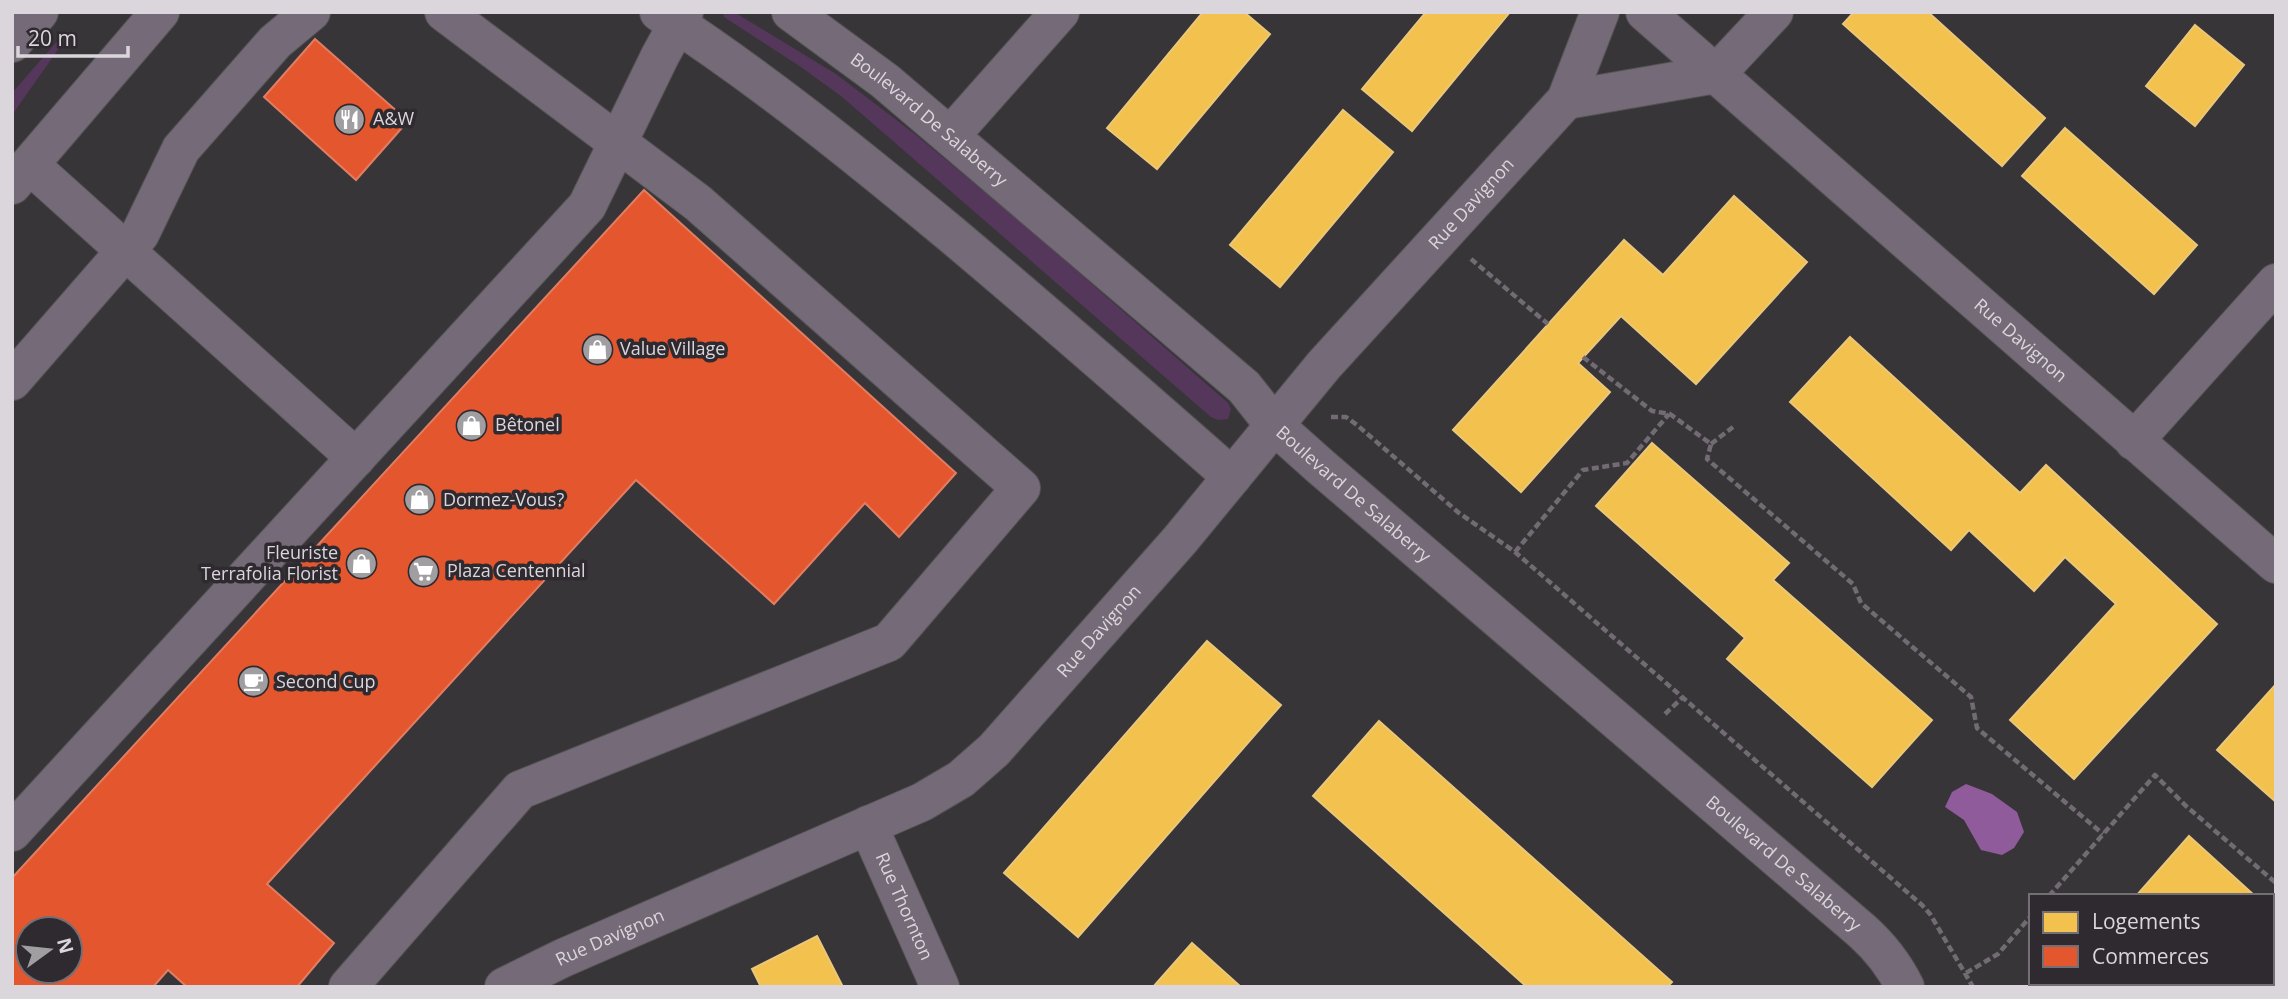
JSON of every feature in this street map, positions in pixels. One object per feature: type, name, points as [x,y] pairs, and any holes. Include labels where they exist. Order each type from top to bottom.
[{"type":"street","points":[[12,43],[39,12]]},
{"type":"street","points":[[160,12],[21,174],[125,251],[356,458]]},
{"type":"street","points":[[12,381],[140,234],[181,149],[275,42],[311,12]]},
{"type":"street","points":[[348,987],[520,790],[889,642],[1021,488],[698,203],[444,12]]},
{"type":"street","name":"Boulevard De Salaberry","points":[[791,12],[885,81],[951,135],[1244,387],[1275,426],[1862,931],[1890,961],[1905,987]]},
{"type":"street","points":[[951,135],[1060,12]]},
{"type":"street","name":"Rue Davignon","points":[[503,987],[943,791],[976,767],[1180,540],[1324,365],[1566,100],[1600,12]]},
{"type":"street","name":"Rue Davignon","points":[[1645,12],[2276,564]]},
{"type":"street","points":[[1566,100],[1716,74],[1774,12]]},
{"type":"street","points":[[12,832],[587,206],[619,144],[673,16],[878,174],[1232,477]]},
{"type":"street","points":[[2134,441],[2276,283]]},
{"type":"street","name":"Rue Thornton","points":[[868,825],[940,987]]},
{"type":"path","points":[[1443,235],[1548,324]]},
{"type":"path","points":[[1583,358],[1652,411],[1670,414],[1712,444]]},
{"type":"path","points":[[1515,552],[1583,470],[1627,463],[1670,414]]},
{"type":"path","points":[[1337,416],[1346,417],[1357,425],[1460,513],[1515,552],[1922,905],[1973,987]]},
{"type":"path","points":[[1733,428],[1712,444],[1707,459],[1853,584],[1861,603],[1971,697],[1977,728],[2103,834]]},
{"type":"path","points":[[2051,894],[2155,775],[2186,806],[2276,883]]},
{"type":"path","points":[[1966,973],[1998,954],[2029,918]]},
{"type":"shaded area","points":[[723,12],[734,12],[836,74],[916,135],[1030,230],[1228,403],[1231,409],[1228,419],[1218,420],[1211,417],[841,96],[724,17]]},
{"type":"shaded area","points":[[66,31],[69,34],[12,115],[12,93]]},
{"type":"shaded area","points":[[1966,784],[1992,794],[2017,812],[2024,832],[2014,848],[2002,855],[1981,850],[1964,820],[1945,807],[1952,792]]},
{"type":"building: Logements","points":[[1203,12],[1244,12],[1270,34],[1157,169],[1107,128]]},
{"type":"building: Logements","points":[[1426,12],[1510,12],[1412,131],[1362,89]]},
{"type":"building: Logements","points":[[1854,12],[1928,12],[2045,118],[2002,166],[1843,24]]},
{"type":"building: Logements","points":[[2195,25],[2244,65],[2195,126],[2146,86]]},
{"type":"building: Logements","points":[[1343,110],[1393,152],[1280,287],[1230,245]]},
{"type":"building: Logements","points":[[2065,128],[2197,245],[2154,294],[2022,176]]},
{"type":"building: Logements","points":[[1734,196],[1807,262],[1696,384],[1621,316],[1578,363],[1610,392],[1521,492],[1453,430],[1624,240],[1663,275]]},
{"type":"building: Logements","points":[[1850,337],[2020,493],[2046,465],[2217,624],[2074,779],[2010,720],[2116,604],[2065,557],[2034,591],[1969,530],[1951,550],[1790,402]]},
{"type":"building: Logements","points":[[1652,443],[1789,563],[1773,580],[1932,720],[1872,787],[1727,659],[1745,638],[1596,506]]},
{"type":"building: Logements","points":[[1207,641],[1281,705],[1078,937],[1004,873]]},
{"type":"building: Logements","points":[[2276,684],[2276,802],[2217,750]]},
{"type":"building: Logements","points":[[1379,721],[1672,982],[1667,987],[1527,987],[1313,796]]},
{"type":"building: Logements","points":[[2189,836],[2253,894],[2138,894]]},
{"type":"building: Logements","points":[[817,936],[843,987],[761,987],[752,969]]},
{"type":"building: Logements","points":[[1192,943],[1241,987],[1153,987]]},
{"type":"building: Logements","points":[[2166,985],[2168,987],[2055,987]]},
{"type":"building: Commerces","points":[[315,39],[408,121],[356,180],[264,97]]},
{"type":"building: Commerces","name":"Plaza Centennial","points":[[644,190],[956,473],[899,537],[865,503],[774,604],[636,480],[267,884],[334,943],[297,987],[187,987],[168,970],[153,987],[12,987],[12,878]]},
{"type":"place","name":"A&W","points":[[350,119]]},
{"type":"place","name":"Value Village","points":[[597,349]]},
{"type":"place","name":"Bêtonel","points":[[472,425]]},
{"type":"place","name":"Dormez-Vous?","points":[[420,500]]},
{"type":"place","name":"Fleuriste Terrafolia Florist","points":[[361,563]]},
{"type":"place","name":"Plaza Centennial","points":[[424,571]]},
{"type":"place","name":"Second Cup","points":[[253,682]]}]
